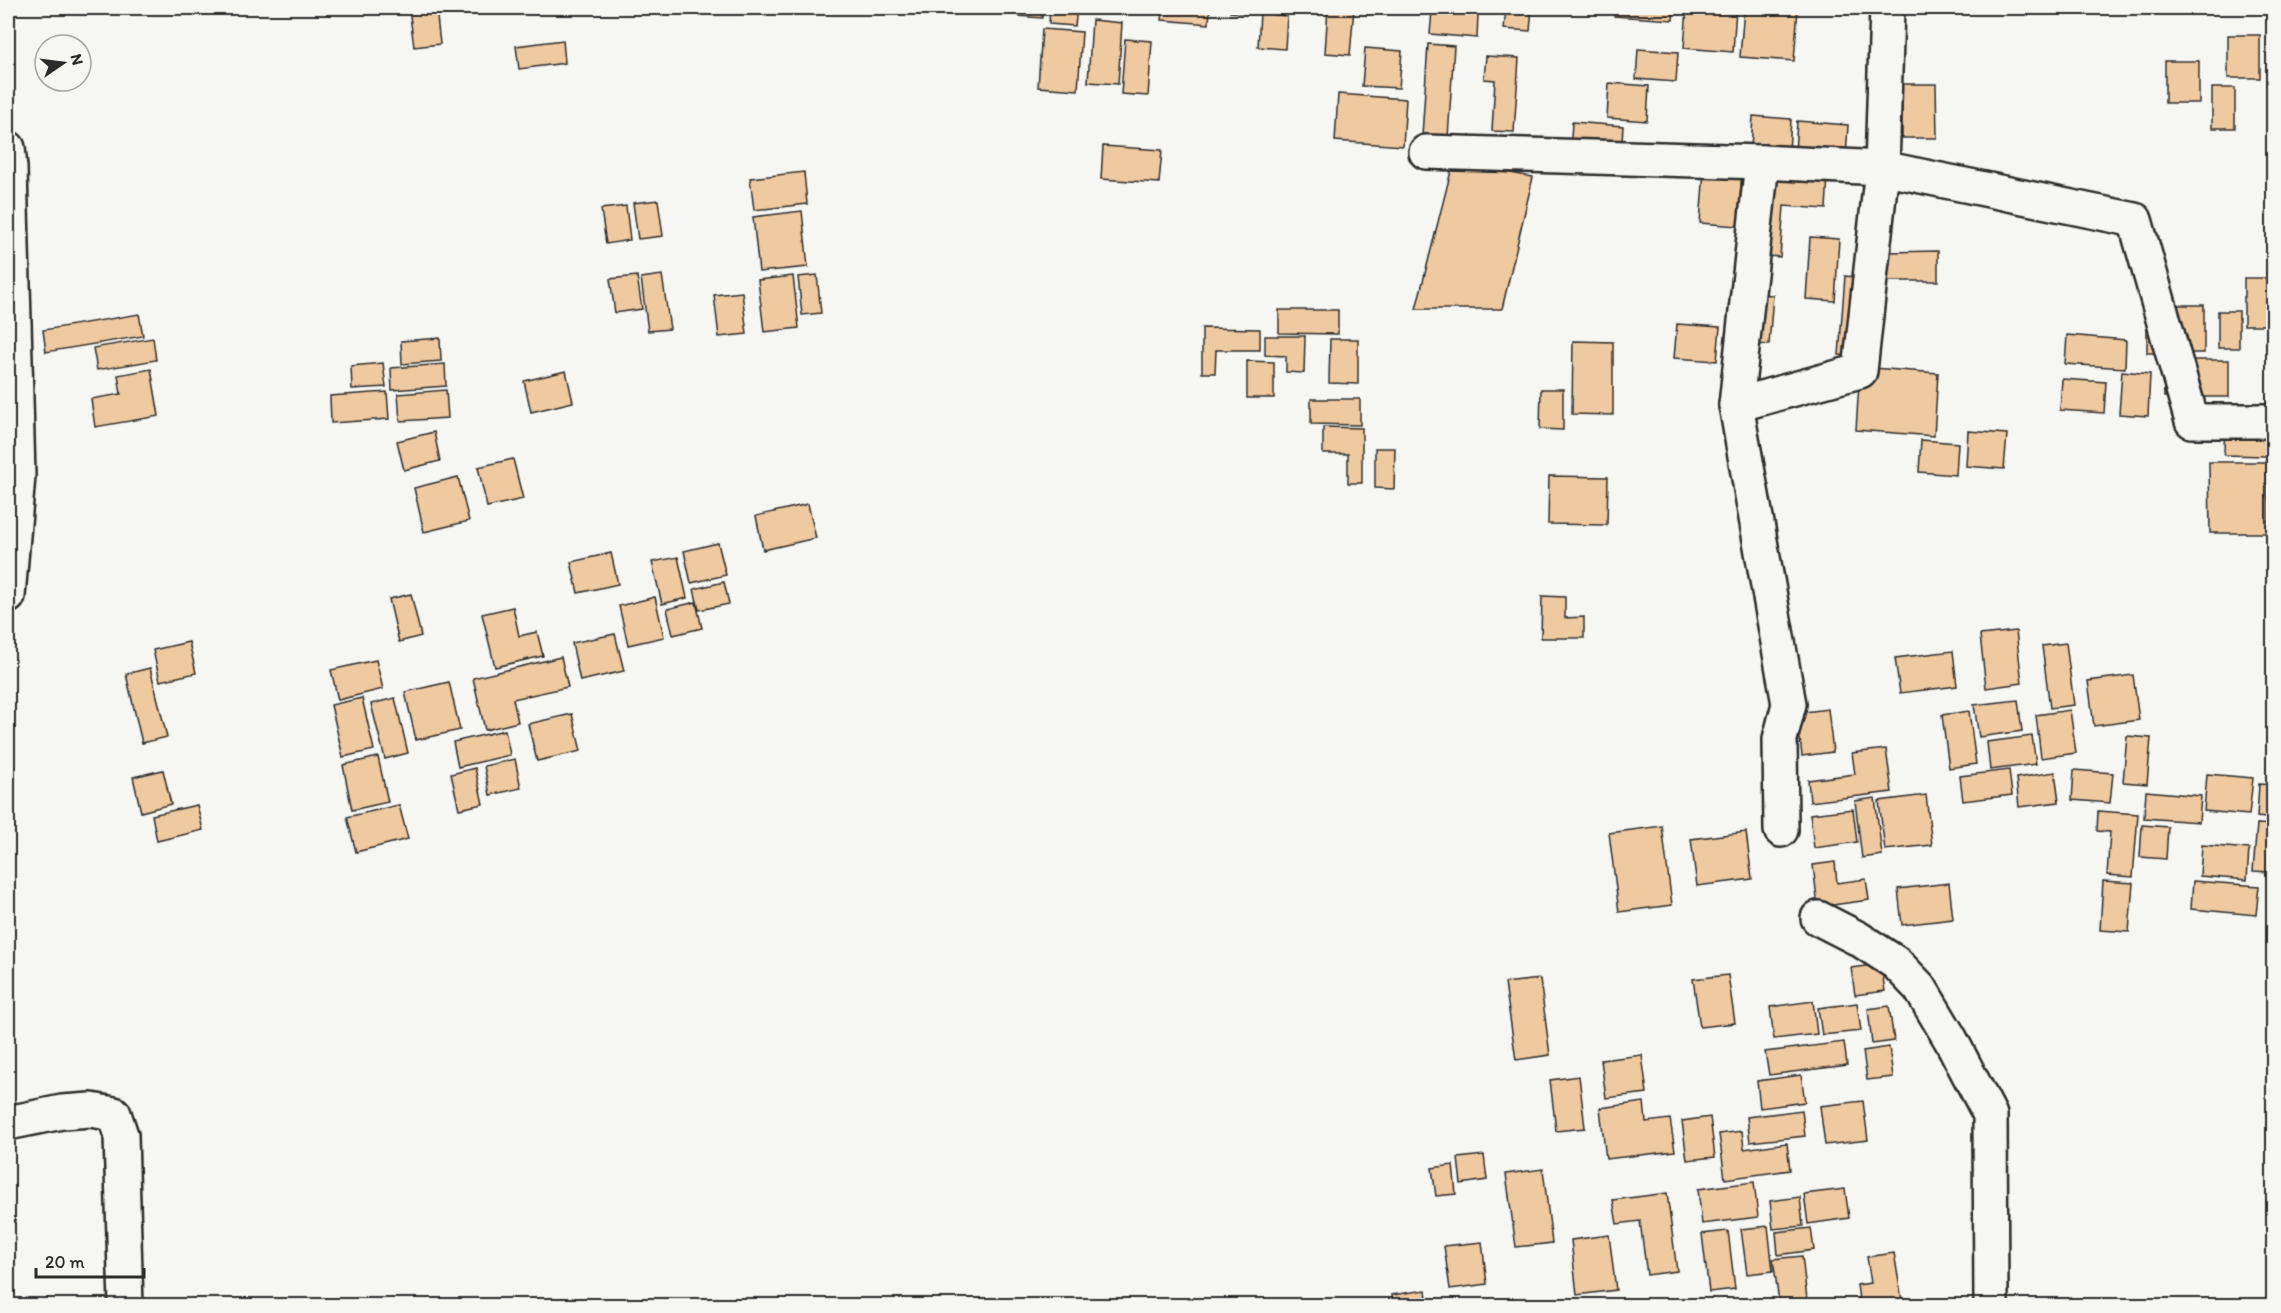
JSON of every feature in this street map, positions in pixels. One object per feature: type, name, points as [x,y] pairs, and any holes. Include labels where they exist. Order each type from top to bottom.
[{"type":"street","points":[[1736,405],[1860,371],[1882,168],[1887,8]]},
{"type":"street","points":[[8,148],[18,476],[8,596]]},
{"type":"street","points":[[1426,152],[1882,168],[2136,220],[2192,421],[2274,421]]},
{"type":"street","points":[[1762,162],[1736,405],[1789,704],[1780,739],[1781,830]]},
{"type":"street","points":[[1818,918],[1859,939],[1896,963],[1920,988],[1951,1040],[1990,1115],[1991,1305]]},
{"type":"street","points":[[8,1123],[62,1112],[92,1110],[114,1114],[121,1135],[126,1305]]},
{"type":"building","points":[[409,8],[436,8],[440,44],[414,47]]},
{"type":"building","points":[[1019,8],[1043,8],[1042,18],[1018,16]]},
{"type":"building","points":[[1050,8],[1077,8],[1075,26],[1049,24]]},
{"type":"building","points":[[1163,8],[1210,8],[1209,24],[1162,20]]},
{"type":"building","points":[[1230,8],[1258,8],[1258,14],[1230,12]]},
{"type":"building","points":[[1328,8],[1354,8],[1350,55],[1325,53]]},
{"type":"building","points":[[1506,8],[1532,8],[1530,31],[1504,29]]},
{"type":"building","points":[[1614,8],[1674,8],[1673,20],[1614,16]]},
{"type":"building","points":[[1687,8],[1736,8],[1733,52],[1684,48]]},
{"type":"building","points":[[1744,8],[1798,8],[1794,61],[1740,57]]},
{"type":"building","points":[[1432,11],[1478,14],[1477,38],[1430,34]]},
{"type":"building","points":[[1260,13],[1287,16],[1285,49],[1258,47]]},
{"type":"building","points":[[1092,20],[1122,23],[1118,84],[1088,82]]},
{"type":"building","points":[[1042,29],[1082,32],[1078,90],[1038,87]]},
{"type":"building","points":[[2271,29],[2274,29],[2274,75],[2271,75]]},
{"type":"building","points":[[2228,35],[2260,35],[2260,78],[2228,78]]},
{"type":"building","points":[[1125,39],[1152,41],[1148,96],[1121,94]]},
{"type":"building","points":[[563,40],[565,63],[519,69],[516,46]]},
{"type":"building","points":[[1428,44],[1454,46],[1448,138],[1422,136]]},
{"type":"building","points":[[1365,48],[1402,51],[1399,88],[1362,86]]},
{"type":"building","points":[[1638,49],[1678,52],[1676,82],[1636,79]]},
{"type":"building","points":[[1486,56],[1519,58],[1514,132],[1492,131],[1495,80],[1484,79]]},
{"type":"building","points":[[2165,61],[2199,61],[2199,103],[2165,103]]},
{"type":"building","points":[[1609,83],[1649,86],[1647,121],[1607,118]]},
{"type":"building","points":[[1902,84],[1936,84],[1937,138],[1902,138]]},
{"type":"building","points":[[2212,88],[2235,88],[2235,128],[2212,128]]},
{"type":"building","points":[[1338,94],[1406,99],[1403,146],[1335,141]]},
{"type":"building","points":[[1753,116],[1791,119],[1789,152],[1751,149]]},
{"type":"building","points":[[1797,121],[1848,125],[1846,157],[1795,153]]},
{"type":"building","points":[[1572,122],[1623,126],[1621,158],[1570,154]]},
{"type":"building","points":[[1103,146],[1162,150],[1159,183],[1101,179]]},
{"type":"building","points":[[1453,163],[1533,177],[1502,309],[1416,309]]},
{"type":"building","points":[[1749,169],[1828,175],[1826,209],[1784,206],[1780,257],[1742,254]]},
{"type":"building","points":[[1704,170],[1742,172],[1738,226],[1700,223]]},
{"type":"building","points":[[804,172],[807,204],[754,210],[750,178]]},
{"type":"building","points":[[658,200],[663,236],[638,239],[633,203]]},
{"type":"building","points":[[626,206],[630,240],[606,244],[601,209]]},
{"type":"building","points":[[802,211],[808,267],[759,272],[753,217]]},
{"type":"building","points":[[1810,237],[1839,239],[1835,301],[1806,299]]},
{"type":"building","points":[[1938,251],[1938,281],[1887,281],[1887,252]]},
{"type":"building","points":[[662,275],[670,329],[648,331],[641,278]]},
{"type":"building","points":[[817,275],[821,313],[802,315],[798,277]]},
{"type":"building","points":[[637,276],[642,309],[615,313],[610,279]]},
{"type":"building","points":[[793,276],[799,328],[764,332],[758,280]]},
{"type":"building","points":[[1845,276],[1867,278],[1861,356],[1839,355]]},
{"type":"building","points":[[2244,278],[2274,278],[2274,325],[2244,325]]},
{"type":"building","points":[[742,292],[747,334],[719,337],[714,295]]},
{"type":"building","points":[[1735,292],[1773,295],[1769,345],[1731,342]]},
{"type":"building","points":[[2147,305],[2204,305],[2204,353],[2147,353]]},
{"type":"building","points":[[1279,310],[1338,310],[1338,334],[1279,333]]},
{"type":"building","points":[[2218,311],[2239,311],[2239,348],[2218,348]]},
{"type":"building","points":[[139,314],[143,336],[46,352],[43,330]]},
{"type":"building","points":[[1677,324],[1720,327],[1717,361],[1674,358]]},
{"type":"building","points":[[1202,328],[1260,329],[1260,350],[1216,350],[1215,373],[1202,373]]},
{"type":"building","points":[[2067,335],[2126,340],[2125,368],[2065,364]]},
{"type":"building","points":[[1265,336],[1305,336],[1304,373],[1286,372],[1286,356],[1265,355]]},
{"type":"building","points":[[153,338],[156,360],[97,370],[93,348]]},
{"type":"building","points":[[440,338],[441,361],[402,364],[401,341]]},
{"type":"building","points":[[1330,339],[1358,339],[1358,384],[1329,383]]},
{"type":"building","points":[[1573,341],[1613,342],[1613,415],[1572,414]]},
{"type":"building","points":[[2163,360],[2229,360],[2229,397],[2164,397]]},
{"type":"building","points":[[1247,361],[1274,362],[1274,398],[1247,398]]},
{"type":"building","points":[[383,363],[386,387],[352,389],[351,366]]},
{"type":"building","points":[[445,364],[446,386],[392,390],[391,368]]},
{"type":"building","points":[[1860,367],[1938,373],[1934,436],[1856,430]]},
{"type":"building","points":[[151,369],[159,416],[95,427],[91,399],[121,394],[118,375]]},
{"type":"building","points":[[566,371],[573,402],[531,412],[524,381]]},
{"type":"building","points":[[2122,371],[2150,374],[2148,416],[2119,414]]},
{"type":"building","points":[[2062,379],[2106,382],[2104,413],[2060,410]]},
{"type":"building","points":[[1541,389],[1563,389],[1563,430],[1540,429]]},
{"type":"building","points":[[446,390],[448,418],[400,421],[398,394]]},
{"type":"building","points":[[387,392],[389,419],[331,423],[330,396]]},
{"type":"building","points":[[1311,399],[1360,399],[1360,425],[1311,424]]},
{"type":"building","points":[[2225,406],[2267,408],[2267,456],[2224,455]]},
{"type":"building","points":[[1323,427],[1362,428],[1362,483],[1348,483],[1348,454],[1323,454]]},
{"type":"building","points":[[1968,431],[2007,434],[2004,469],[1966,466]]},
{"type":"building","points":[[434,432],[440,461],[404,470],[397,441]]},
{"type":"building","points":[[1921,440],[1958,443],[1956,475],[1919,472]]},
{"type":"building","points":[[2271,443],[2274,443],[2274,485],[2271,485]]},
{"type":"building","points":[[1375,448],[1395,448],[1394,489],[1375,488]]},
{"type":"building","points":[[513,459],[523,499],[487,507],[478,467]]},
{"type":"building","points":[[2209,462],[2268,462],[2268,533],[2210,533]]},
{"type":"building","points":[[1549,476],[1608,477],[1607,525],[1548,524]]},
{"type":"building","points":[[458,477],[469,521],[424,532],[414,488]]},
{"type":"building","points":[[808,504],[816,538],[763,550],[756,516]]},
{"type":"building","points":[[718,543],[726,575],[691,583],[684,551]]},
{"type":"building","points":[[611,553],[618,584],[578,593],[571,562]]},
{"type":"building","points":[[678,557],[687,598],[662,604],[652,562]]},
{"type":"building","points":[[724,582],[729,604],[699,610],[694,589]]},
{"type":"building","points":[[411,594],[421,636],[399,642],[389,599]]},
{"type":"building","points":[[1542,596],[1565,597],[1565,618],[1584,617],[1584,638],[1541,638]]},
{"type":"building","points":[[655,597],[664,637],[628,645],[619,606]]},
{"type":"building","points":[[696,602],[702,628],[673,635],[667,609]]},
{"type":"building","points":[[513,607],[519,636],[537,632],[543,656],[495,667],[482,614]]},
{"type":"building","points":[[2016,631],[2022,683],[1986,688],[1980,635]]},
{"type":"building","points":[[615,634],[624,671],[580,681],[572,643]]},
{"type":"building","points":[[189,642],[196,673],[160,681],[153,650]]},
{"type":"building","points":[[2066,643],[2074,705],[2050,708],[2042,646]]},
{"type":"building","points":[[1953,651],[1957,686],[1900,693],[1895,658]]},
{"type":"building","points":[[561,657],[568,687],[513,699],[518,722],[485,730],[473,678]]},
{"type":"building","points":[[376,660],[383,689],[338,700],[331,670]]},
{"type":"building","points":[[150,668],[167,737],[142,743],[126,674]]},
{"type":"building","points":[[2133,675],[2139,720],[2094,726],[2088,681]]},
{"type":"building","points":[[449,682],[460,730],[416,740],[405,692]]},
{"type":"building","points":[[362,698],[374,750],[343,757],[331,705]]},
{"type":"building","points":[[395,698],[408,753],[385,759],[371,704]]},
{"type":"building","points":[[2018,700],[2022,731],[1979,737],[1974,705]]},
{"type":"building","points":[[1828,709],[1833,752],[1802,756],[1797,713]]},
{"type":"building","points":[[2070,710],[2076,753],[2041,758],[2036,715]]},
{"type":"building","points":[[1969,711],[1976,764],[1949,768],[1942,715]]},
{"type":"building","points":[[572,714],[581,751],[537,761],[528,724]]},
{"type":"building","points":[[505,730],[510,755],[458,767],[453,742]]},
{"type":"building","points":[[2032,736],[2036,764],[1990,770],[1987,742]]},
{"type":"building","points":[[2127,736],[2151,738],[2147,784],[2123,782]]},
{"type":"building","points":[[1886,749],[1892,792],[1810,802],[1808,780],[1855,774],[1852,753]]},
{"type":"building","points":[[378,757],[388,802],[352,810],[343,765]]},
{"type":"building","points":[[515,759],[521,788],[490,795],[484,766]]},
{"type":"building","points":[[475,768],[483,804],[459,809],[451,774]]},
{"type":"building","points":[[163,770],[171,804],[141,812],[133,777]]},
{"type":"building","points":[[2009,770],[2012,795],[1963,801],[1960,776]]},
{"type":"building","points":[[2074,770],[2113,773],[2110,803],[2072,800]]},
{"type":"building","points":[[2055,772],[2059,802],[2019,807],[2016,778]]},
{"type":"building","points":[[2207,774],[2253,778],[2249,815],[2204,811]]},
{"type":"building","points":[[2259,784],[2274,785],[2274,819],[2257,817]]},
{"type":"building","points":[[2146,791],[2201,796],[2199,822],[2144,818]]},
{"type":"building","points":[[1926,795],[1932,845],[1885,850],[1879,801]]},
{"type":"building","points":[[1875,798],[1882,855],[1862,858],[1855,801]]},
{"type":"building","points":[[197,805],[203,830],[157,841],[152,815]]},
{"type":"building","points":[[399,805],[408,839],[356,852],[347,817]]},
{"type":"building","points":[[1853,809],[1857,842],[1814,848],[1810,814]]},
{"type":"building","points":[[2098,811],[2138,814],[2133,877],[2107,875],[2110,832],[2097,831]]},
{"type":"building","points":[[2257,824],[2274,825],[2271,872],[2253,871]]},
{"type":"building","points":[[2142,825],[2168,827],[2166,859],[2140,857]]},
{"type":"building","points":[[1662,826],[1672,905],[1619,912],[1609,833]]},
{"type":"building","points":[[1746,832],[1752,879],[1697,886],[1691,839]]},
{"type":"building","points":[[2202,845],[2249,849],[2247,880],[2200,876]]},
{"type":"building","points":[[1835,862],[1837,883],[1866,879],[1869,900],[1818,907],[1813,865]]},
{"type":"building","points":[[2103,881],[2133,883],[2129,932],[2100,930]]},
{"type":"building","points":[[2193,881],[2259,886],[2256,915],[2191,909]]},
{"type":"building","points":[[1949,883],[1953,919],[1902,925],[1898,889]]},
{"type":"building","points":[[1881,964],[1885,991],[1855,995],[1851,968]]},
{"type":"building","points":[[1728,975],[1735,1023],[1700,1027],[1693,979]]},
{"type":"building","points":[[1540,979],[1550,1055],[1516,1060],[1505,983]]},
{"type":"building","points":[[1813,1001],[1817,1034],[1774,1039],[1770,1007]]},
{"type":"building","points":[[1857,1003],[1861,1031],[1822,1035],[1818,1008]]},
{"type":"building","points":[[1889,1006],[1894,1041],[1872,1044],[1868,1009]]},
{"type":"building","points":[[1844,1042],[1847,1065],[1769,1075],[1765,1052]]},
{"type":"building","points":[[1889,1047],[1893,1077],[1867,1080],[1863,1051]]},
{"type":"building","points":[[1642,1055],[1647,1093],[1606,1098],[1601,1060]]},
{"type":"building","points":[[1801,1075],[1805,1102],[1760,1108],[1757,1081]]},
{"type":"building","points":[[1579,1076],[1585,1128],[1556,1131],[1550,1080]]},
{"type":"building","points":[[1863,1101],[1868,1140],[1825,1145],[1820,1106]]},
{"type":"building","points":[[1644,1102],[1646,1122],[1670,1119],[1675,1151],[1606,1159],[1600,1108]]},
{"type":"building","points":[[1802,1110],[1805,1136],[1750,1142],[1747,1117]]},
{"type":"building","points":[[1710,1117],[1715,1157],[1687,1160],[1682,1121]]},
{"type":"building","points":[[1742,1131],[1744,1149],[1787,1143],[1790,1170],[1725,1179],[1719,1134]]},
{"type":"building","points":[[1484,1155],[1487,1180],[1461,1184],[1458,1158]]},
{"type":"building","points":[[1453,1165],[1456,1194],[1436,1196],[1432,1168]]},
{"type":"building","points":[[1543,1169],[1552,1243],[1516,1247],[1506,1174]]},
{"type":"building","points":[[1754,1182],[1758,1217],[1702,1224],[1698,1189]]},
{"type":"building","points":[[1845,1189],[1849,1218],[1808,1224],[1804,1194]]},
{"type":"building","points":[[1667,1193],[1677,1271],[1647,1275],[1640,1221],[1617,1224],[1613,1200]]},
{"type":"building","points":[[1800,1197],[1803,1226],[1773,1229],[1770,1201]]},
{"type":"building","points":[[1768,1226],[1773,1271],[1747,1274],[1741,1229]]},
{"type":"building","points":[[1811,1228],[1814,1250],[1778,1255],[1776,1232]]},
{"type":"building","points":[[1728,1231],[1735,1289],[1709,1292],[1702,1234]]},
{"type":"building","points":[[1609,1235],[1616,1290],[1577,1295],[1571,1240]]},
{"type":"building","points":[[1482,1242],[1487,1284],[1450,1289],[1444,1246]]},
{"type":"building","points":[[1894,1253],[1903,1306],[1860,1306],[1857,1285],[1871,1283],[1867,1257]]},
{"type":"building","points":[[1802,1256],[1807,1299],[1779,1302],[1773,1259]]},
{"type":"building","points":[[1426,1290],[1428,1306],[1393,1306],[1392,1295]]}]
